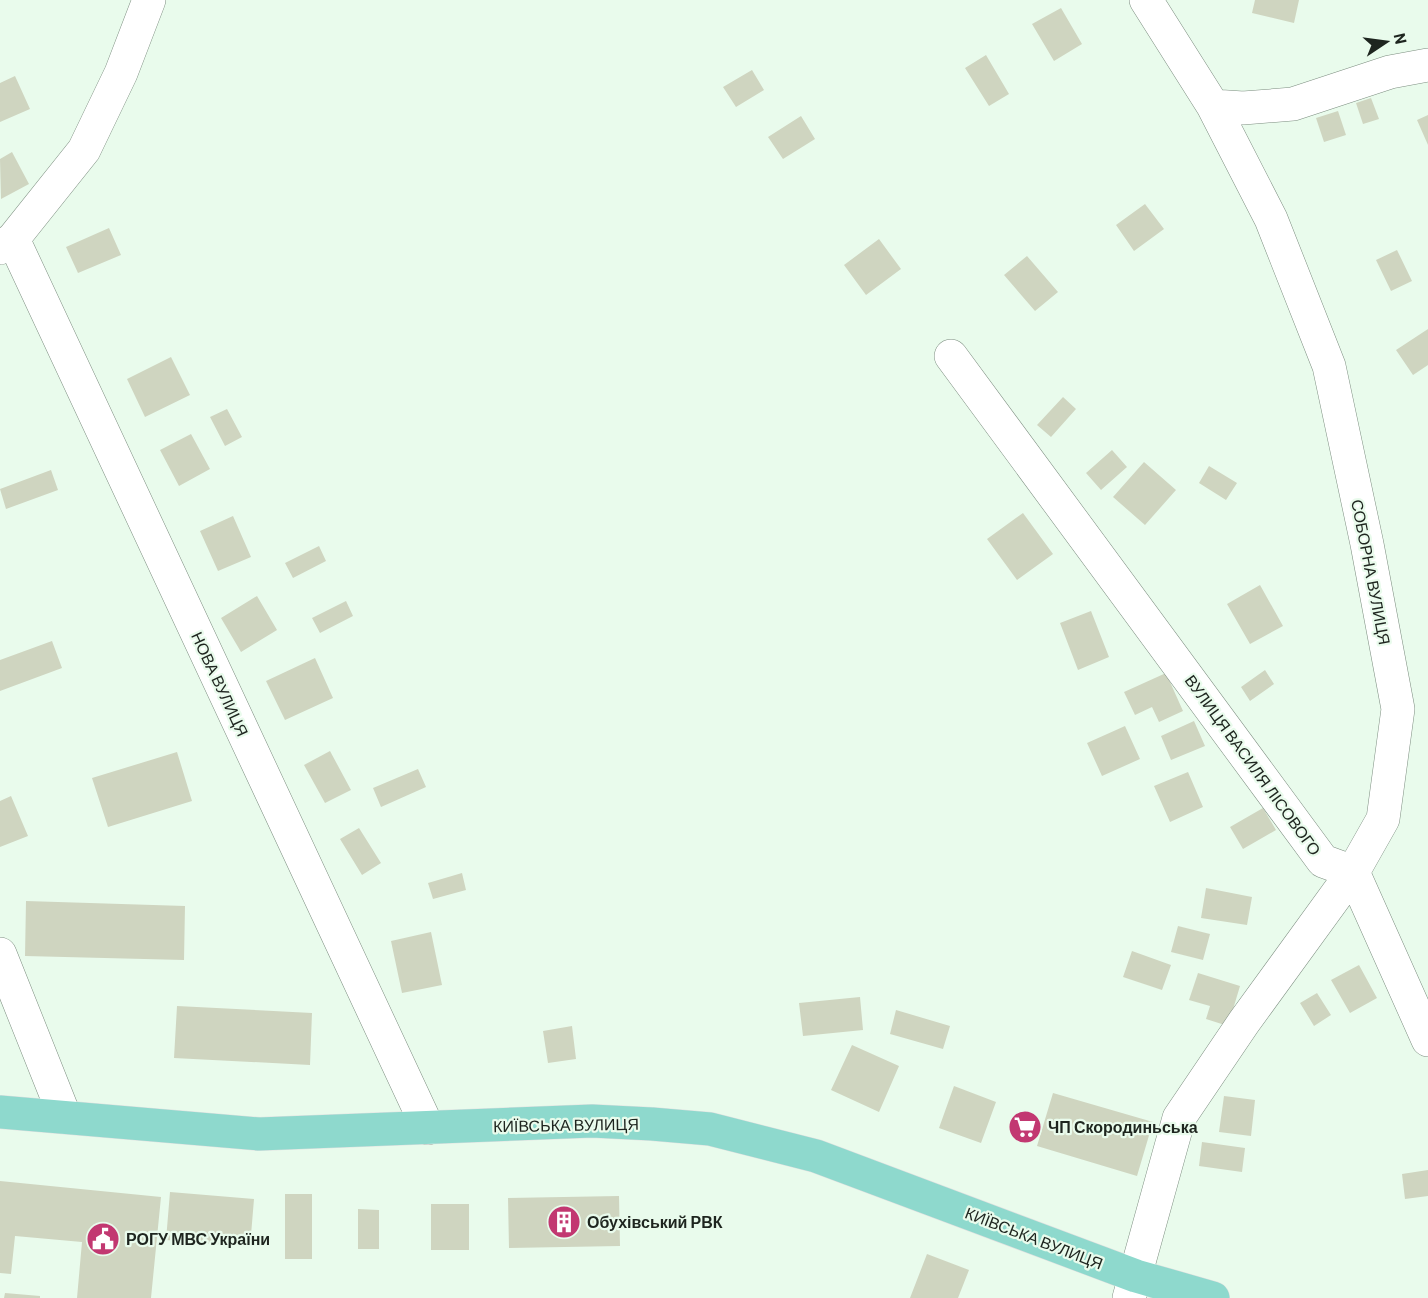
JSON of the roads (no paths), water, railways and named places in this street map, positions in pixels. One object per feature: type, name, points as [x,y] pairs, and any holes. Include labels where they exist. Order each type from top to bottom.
[{"type":"main road","name":"КИЇВСЬКА ВУЛИЦЯ","points":[[0,1112],[259,1134],[592,1121],[710,1130],[816,1156],[1133,1287],[1213,1298]]},
{"type":"street","points":[[7,244],[84,150],[121,73],[148,0]]},
{"type":"street","name":"СОБОРНА ВУЛИЦЯ","points":[[1146,0],[1213,106],[1271,219],[1329,366],[1398,710],[1383,819],[1353,872]]},
{"type":"street","points":[[1213,106],[1243,108],[1293,104],[1390,72],[1428,65]]},
{"type":"street","name":"НОВА ВУЛИЦЯ","points":[[7,244],[428,1128]]},
{"type":"street","name":"ВУЛИЦЯ ВАСИЛЯ ЛІСОВОГО","points":[[951,356],[1323,861],[1353,872]]},
{"type":"street","points":[[1133,1287],[1179,1118],[1244,1022],[1353,872],[1428,1040]]},
{"type":"street","points":[[0,954],[65,1117]]},
{"type":"place","name":"ЧП Скородиньська","points":[[1025,1127]]},
{"type":"place","name":"Обухівський РВК","points":[[564,1222]]},
{"type":"place","name":"РОГУ МВС України","points":[[103,1239]]}]
